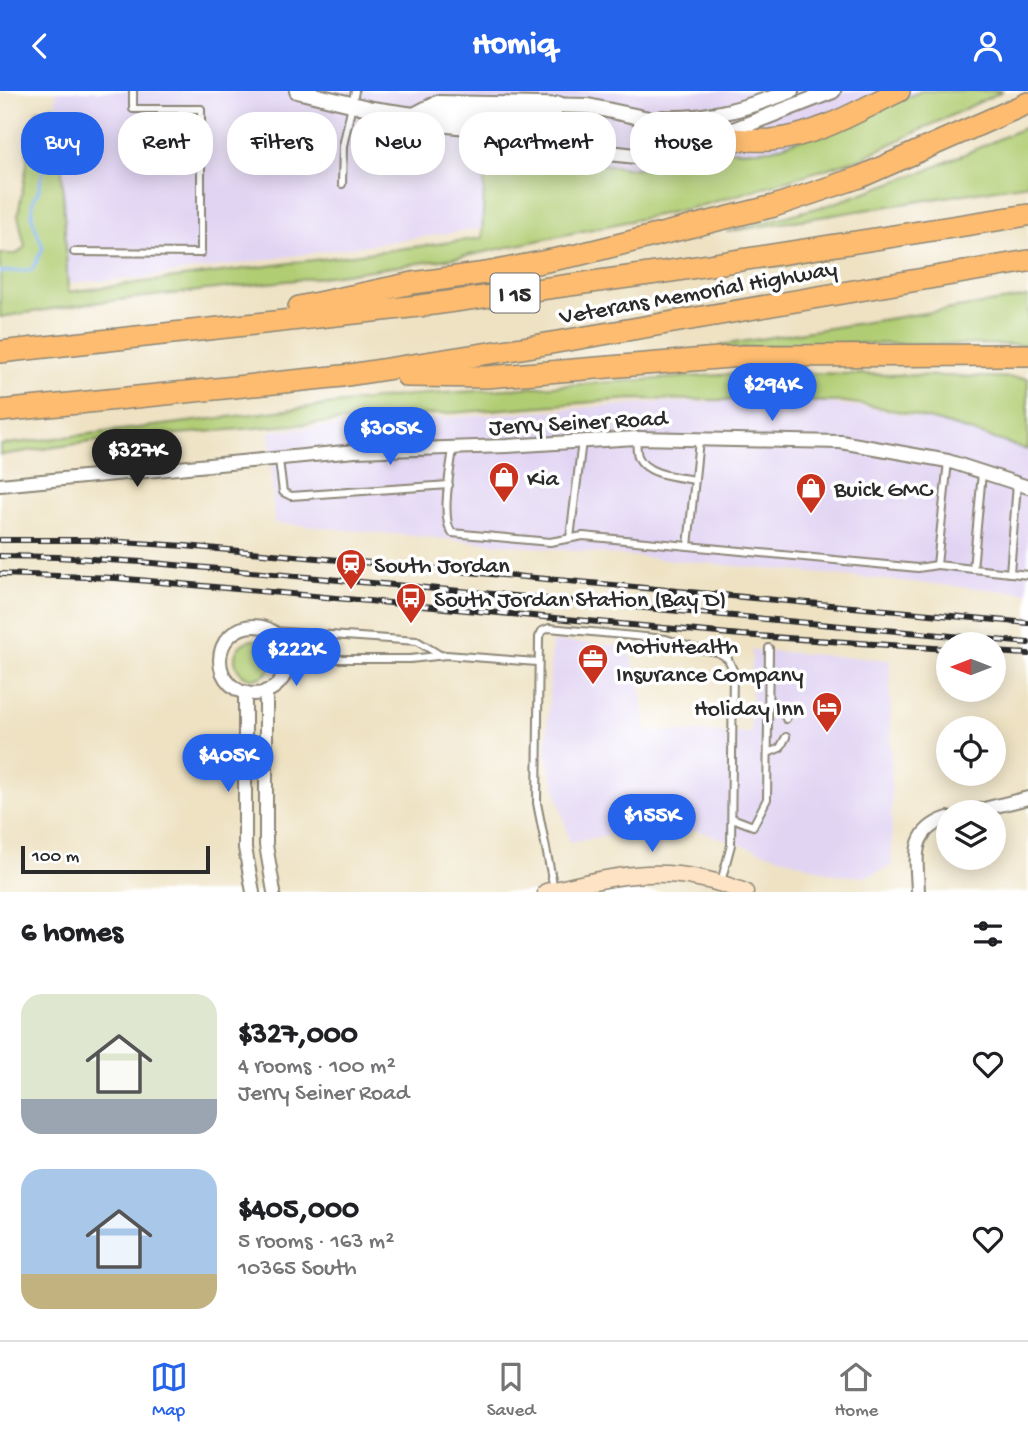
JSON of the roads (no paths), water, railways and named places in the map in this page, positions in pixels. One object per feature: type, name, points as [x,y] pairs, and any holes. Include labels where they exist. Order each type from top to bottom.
[{"type":"highway","points":[[736,139],[772,140],[806,134],[899,91]]},
{"type":"highway","points":[[187,332],[413,283],[486,273],[577,255],[749,213],[860,177],[1027,103]]},
{"type":"highway","name":"Veterans Memorial Highway","points":[[0,352],[511,294],[1028,215]]},
{"type":"highway","name":"Veterans Memorial Highway","points":[[0,411],[342,376],[528,347],[1028,261]]},
{"type":"highway","points":[[342,376],[487,377],[742,356],[1028,355]]},
{"type":"highway","points":[[894,356],[1028,366]]},
{"type":"main road","points":[[552,891],[621,875],[645,873],[684,874],[721,882],[745,892]]},
{"type":"street","points":[[297,91],[353,98],[403,112]]},
{"type":"street","points":[[729,112],[791,91]]},
{"type":"street","points":[[736,130],[833,91]]},
{"type":"street","points":[[420,112],[437,103],[559,97],[630,114]]},
{"type":"street","points":[[445,125],[527,133],[571,146],[612,155],[630,156]]},
{"type":"street","name":"Jerry Seiner Road","points":[[0,485],[355,451],[636,437],[841,442],[948,461],[1023,485]]},
{"type":"street","points":[[258,626],[273,631],[284,643],[288,659],[282,679],[266,691],[256,693],[245,692],[231,684],[224,675],[221,663],[223,647],[232,634],[242,628],[258,626]]},
{"type":"street","points":[[266,691],[266,845],[274,892]]},
{"type":"street","points":[[245,692],[245,848],[253,892]]},
{"type":"street","points":[[1006,804],[1028,798]]},
{"type":"street","points":[[918,892],[917,847],[926,829],[936,824]]},
{"type":"lane","points":[[74,252],[201,253],[201,109],[133,109],[133,91]]},
{"type":"lane","points":[[342,184],[342,146],[353,98]]},
{"type":"lane","points":[[636,437],[638,457],[648,468],[695,481]]},
{"type":"lane","points":[[688,546],[699,438]]},
{"type":"lane","points":[[570,538],[582,440]]},
{"type":"lane","points":[[453,448],[447,521],[452,533],[550,542],[583,536],[918,568],[937,565],[1028,575]]},
{"type":"lane","points":[[279,460],[283,492],[291,496],[449,485]]},
{"type":"lane","points":[[937,565],[948,461]]},
{"type":"lane","points":[[973,569],[982,473]]},
{"type":"lane","points":[[1010,573],[1023,485]]},
{"type":"lane","points":[[552,891],[538,813],[537,662],[539,637],[542,631],[549,628],[659,638],[724,655],[733,670],[732,818],[731,845],[721,882]]},
{"type":"lane","points":[[273,631],[416,641],[442,656]]},
{"type":"lane","points":[[732,818],[753,826],[767,799],[769,648]]},
{"type":"lane","points":[[288,659],[410,659],[442,656],[537,662]]},
{"type":"lane","points":[[769,699],[783,709],[786,719]]},
{"type":"lane","points":[[768,753],[780,748],[786,737]]},
{"type":"waterway","points":[[0,272],[32,270],[43,248],[32,218],[33,200],[38,192],[44,168],[40,147],[52,106]]},
{"type":"railway","points":[[0,540],[90,540],[185,546],[1028,623]]},
{"type":"railway","points":[[0,556],[142,562],[1028,643]]},
{"type":"railway","points":[[0,574],[116,578],[741,635],[936,648]]},
{"type":"railway","points":[[1006,653],[1028,654]]},
{"type":"place","name":"Kia","points":[[504,504]]},
{"type":"place","name":"Buick GMC","points":[[811,515]]},
{"type":"place","name":"South Jordan","points":[[351,591]]},
{"type":"place","name":"South Jordan Station (Bay D)","points":[[411,625]]},
{"type":"place","name":"MotivHealth Insurance Company","points":[[593,686]]},
{"type":"place","name":"Holiday Inn","points":[[827,734]]}]
